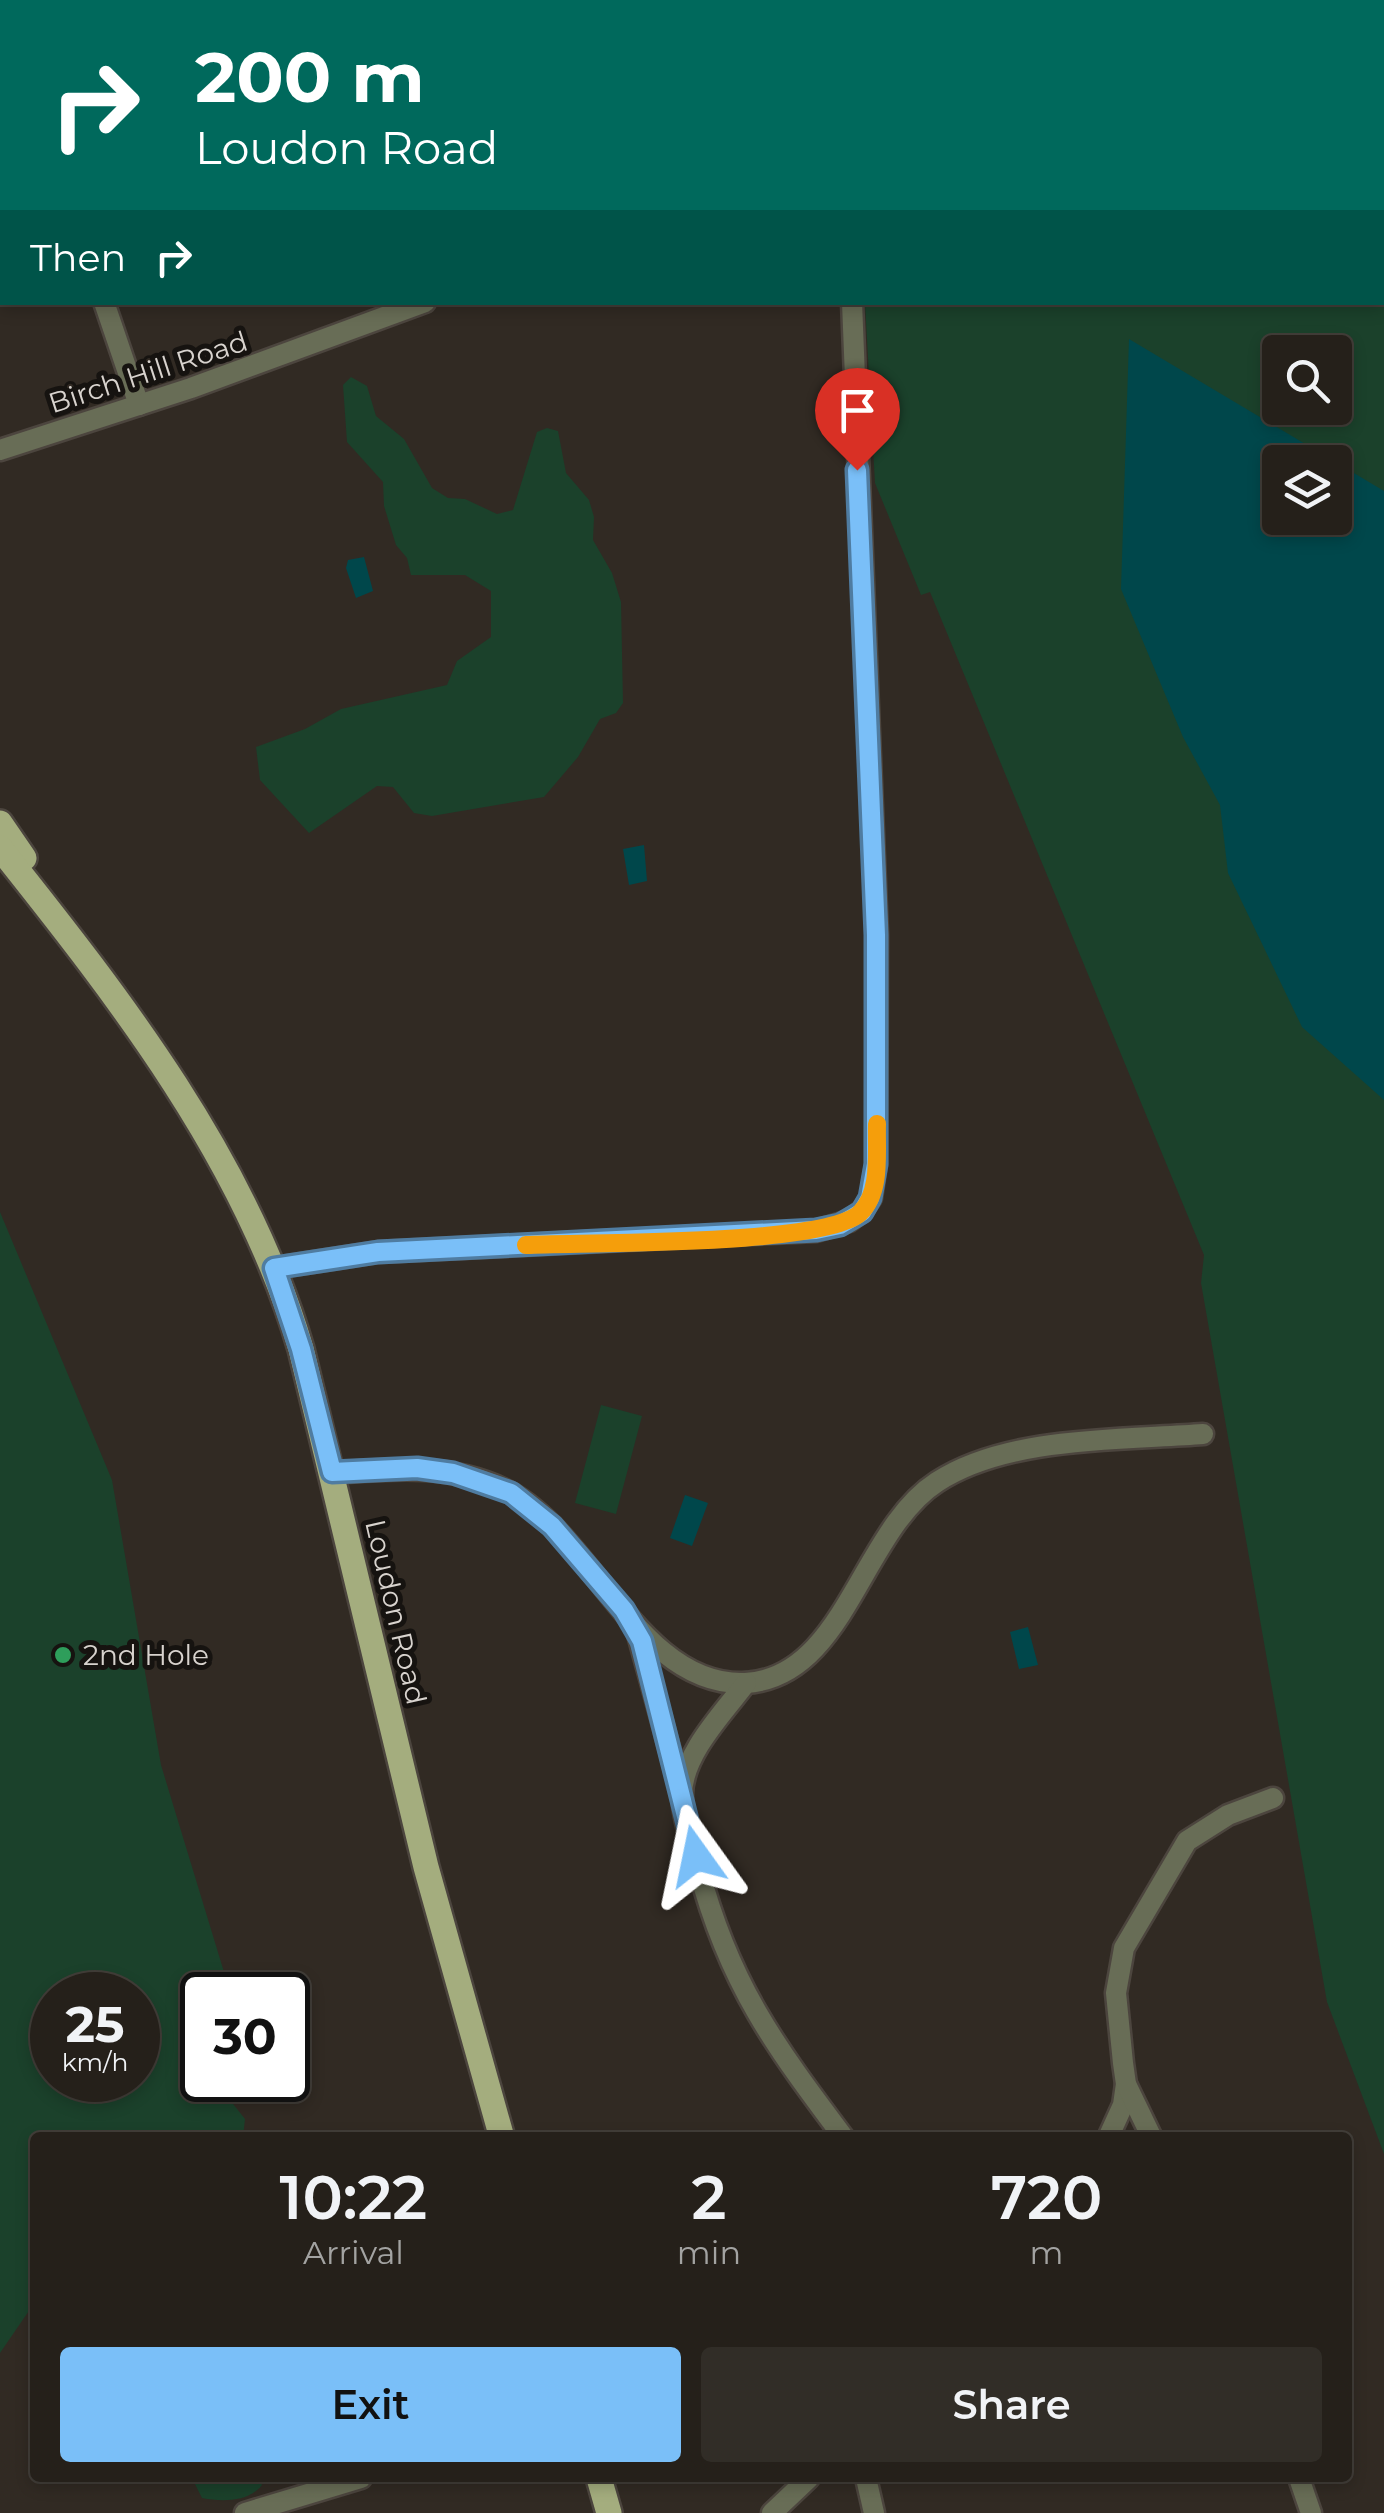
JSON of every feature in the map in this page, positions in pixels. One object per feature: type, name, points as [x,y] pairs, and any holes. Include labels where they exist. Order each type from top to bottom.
[{"type":"main road","points":[[0,823],[58,919]]},
{"type":"main road","points":[[0,848],[58,919]]},
{"type":"main road","name":"Loudon Road","points":[[58,919],[206,1136],[274,1268],[301,1349],[426,1867],[500,2132]]},
{"type":"main road","points":[[600,2482],[609,2513]]},
{"type":"street","points":[[105,305],[139,405]]},
{"type":"street","name":"Birch Hill Road","points":[[0,450],[139,405],[417,305]]},
{"type":"street","points":[[274,1268],[396,1250],[816,1230],[849,1221],[867,1205],[876,1164],[876,935],[852,305]]},
{"type":"street","points":[[332,1472],[440,1471],[511,1493],[552,1526],[634,1624],[684,1664],[715,1678],[746,1682],[784,1670],[811,1654],[906,1508],[952,1473],[993,1458],[1060,1445],[1203,1434]]},
{"type":"street","points":[[634,1624],[707,1900],[741,1988],[769,2038],[840,2132]]},
{"type":"street","points":[[682,1795],[695,1756],[746,1682]]},
{"type":"street","points":[[1149,2132],[1126,2084],[1116,1993],[1130,1936],[1187,1841],[1214,1822],[1272,1798]]},
{"type":"street","points":[[1110,2132],[1126,2084]]},
{"type":"street","points":[[245,2513],[347,2482]]},
{"type":"street","points":[[776,2512],[806,2482]]},
{"type":"street","points":[[867,2482],[874,2513]]},
{"type":"street","points":[[1301,2482],[1310,2513]]},
{"type":"green space","points":[[865,305],[1384,305],[1384,2154],[1327,2002],[1201,1283],[1204,1255],[930,592],[921,595],[875,483]]},
{"type":"green space","points":[[351,377],[367,386],[376,416],[404,439],[432,488],[448,498],[465,499],[497,514],[513,510],[537,432],[547,428],[558,431],[566,473],[589,500],[594,517],[593,540],[612,573],[621,602],[623,703],[616,713],[600,719],[578,757],[544,797],[432,816],[414,813],[393,787],[377,786],[309,833],[260,780],[256,747],[305,729],[341,709],[447,685],[457,661],[491,637],[491,591],[465,575],[411,575],[407,558],[396,545],[384,506],[383,482],[347,442],[343,385]]},
{"type":"green space","points":[[0,1212],[112,1480],[161,1765],[224,1972],[180,1972],[180,2102],[231,2102],[245,2119],[244,2132],[30,2132],[30,2309],[0,2353]]},
{"type":"green space","points":[[601,1405],[642,1416],[616,1514],[575,1503]]},
{"type":"green space","points":[[194,2482],[262,2485],[243,2498],[202,2498]]},
{"type":"water","points":[[1129,339],[1262,418],[1262,425],[1273,425],[1307,445],[1262,445],[1262,535],[1352,535],[1352,472],[1384,491],[1384,1100],[1302,1027],[1228,873],[1220,805],[1183,737],[1121,589]]},
{"type":"water","points":[[364,557],[373,591],[356,598],[346,568],[348,560]]},
{"type":"water","points":[[644,845],[647,881],[629,885],[623,849]]},
{"type":"water","points":[[685,1495],[708,1503],[692,1546],[670,1538]]},
{"type":"water","points":[[1028,1627],[1038,1665],[1019,1669],[1010,1632]]},
{"type":"slow traffic","points":[[526,1245],[736,1236],[840,1225],[862,1212],[870,1198],[876,1173],[877,1124]]},
{"type":"place","name":"2nd Hole","points":[[63,1655]]},
{"type":"route","points":[[696,1856],[647,1657],[624,1610],[552,1526],[511,1493],[471,1477],[417,1468],[332,1472],[301,1349],[274,1268],[378,1252],[816,1230],[832,1228],[862,1212],[876,1173],[878,1031],[857,470]]}]
